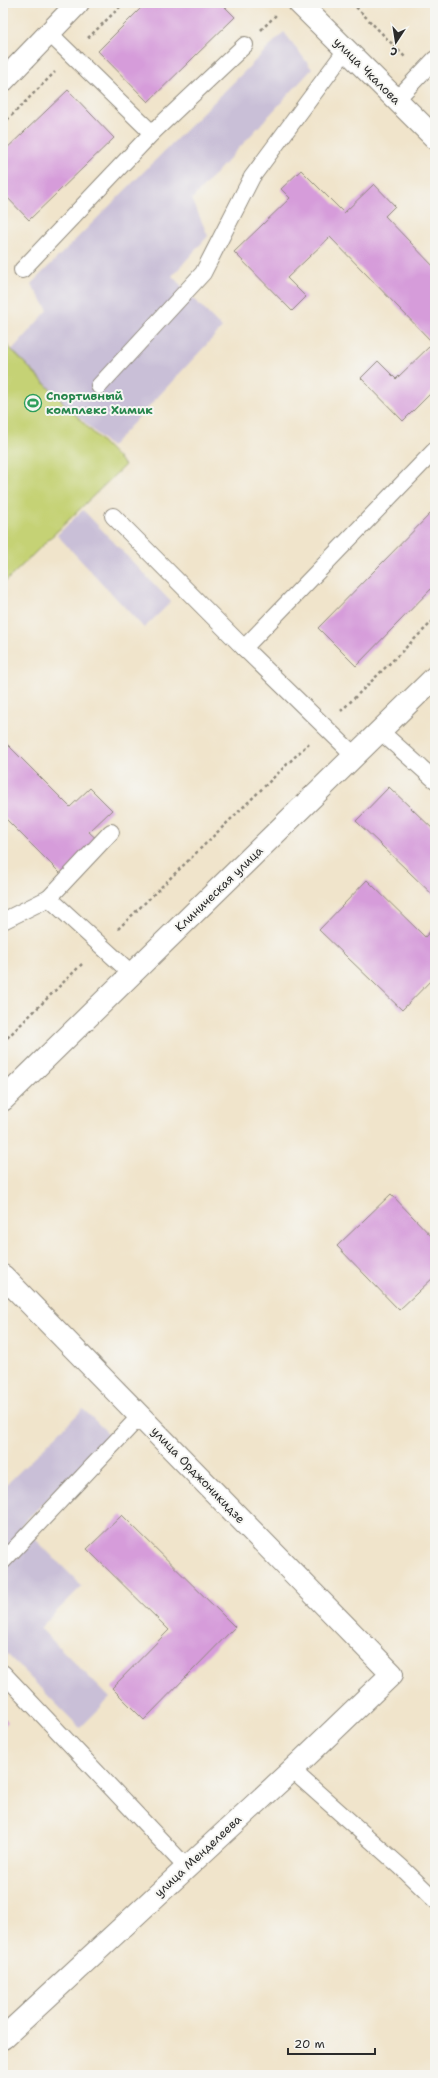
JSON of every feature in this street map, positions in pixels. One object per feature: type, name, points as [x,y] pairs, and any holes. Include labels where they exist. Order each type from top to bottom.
[{"type":"street","points":[[3,81],[78,3]]},
{"type":"street","name":"улица Чкалова","points":[[299,3],[435,138]]},
{"type":"street","name":"Клиническая улица","points":[[3,1100],[435,677]]},
{"type":"street","name":"улица Орджоникидзе","points":[[3,1276],[392,1674]]},
{"type":"street","name":"улица Менделеева","points":[[3,2038],[292,1770],[392,1674]]},
{"type":"lane","points":[[49,33],[152,133]]},
{"type":"lane","points":[[22,270],[152,133],[245,45]]},
{"type":"lane","points":[[99,386],[203,272],[252,176],[346,50]]},
{"type":"lane","points":[[396,100],[435,59]]},
{"type":"lane","points":[[244,648],[435,450]]},
{"type":"lane","points":[[113,516],[244,648],[355,756]]},
{"type":"lane","points":[[380,731],[435,780]]},
{"type":"lane","points":[[3,921],[49,898],[111,832]]},
{"type":"lane","points":[[49,898],[132,974]]},
{"type":"lane","points":[[3,1561],[140,1416]]},
{"type":"lane","points":[[3,1673],[186,1867]]},
{"type":"lane","points":[[292,1770],[401,1867],[435,1900]]},
{"type":"path","points":[[352,3],[421,73]]},
{"type":"path","points":[[245,45],[277,14]]},
{"type":"path","points":[[3,1042],[435,619]]},
{"type":"shaded area","points":[[284,32],[312,69],[192,199],[208,236],[172,276],[222,328],[111,447],[10,352],[48,310],[31,284]]},
{"type":"shaded area","points":[[83,510],[171,602],[144,628],[57,535]]},
{"type":"shaded area","points":[[83,1409],[111,1436],[21,1525],[82,1586],[40,1628],[110,1698],[80,1728],[3,1650],[3,1488]]},
{"type":"green space","name":"Спортивный комплекс Химик","points":[[3,341],[125,465],[3,584]]},
{"type":"building","points":[[146,3],[221,3],[235,17],[148,102],[98,51]]},
{"type":"building","points":[[68,90],[114,138],[29,220],[3,193],[3,152]]},
{"type":"building","points":[[301,170],[344,213],[374,184],[395,206],[385,216],[435,268],[435,389],[403,421],[361,378],[378,361],[396,379],[433,343],[330,237],[287,278],[306,297],[292,311],[234,252],[290,198],[281,189]]},
{"type":"building","points":[[435,509],[435,585],[356,666],[318,628]]},
{"type":"building","points":[[3,740],[70,807],[90,788],[112,810],[89,832],[101,843],[65,878],[3,816]]},
{"type":"building","points":[[389,787],[435,831],[435,897],[356,821]]},
{"type":"building","points":[[367,880],[425,937],[435,926],[435,976],[402,1010],[319,930]]},
{"type":"building","points":[[391,1194],[435,1240],[435,1276],[399,1310],[337,1246]]},
{"type":"building","points":[[122,1515],[235,1627],[144,1720],[112,1688],[169,1630],[87,1549]]},
{"type":"building","points":[[3,1717],[8,1722],[3,1726]]},
{"type":"place","name":"Спортивный комплекс Химик","points":[[33,403]]}]
